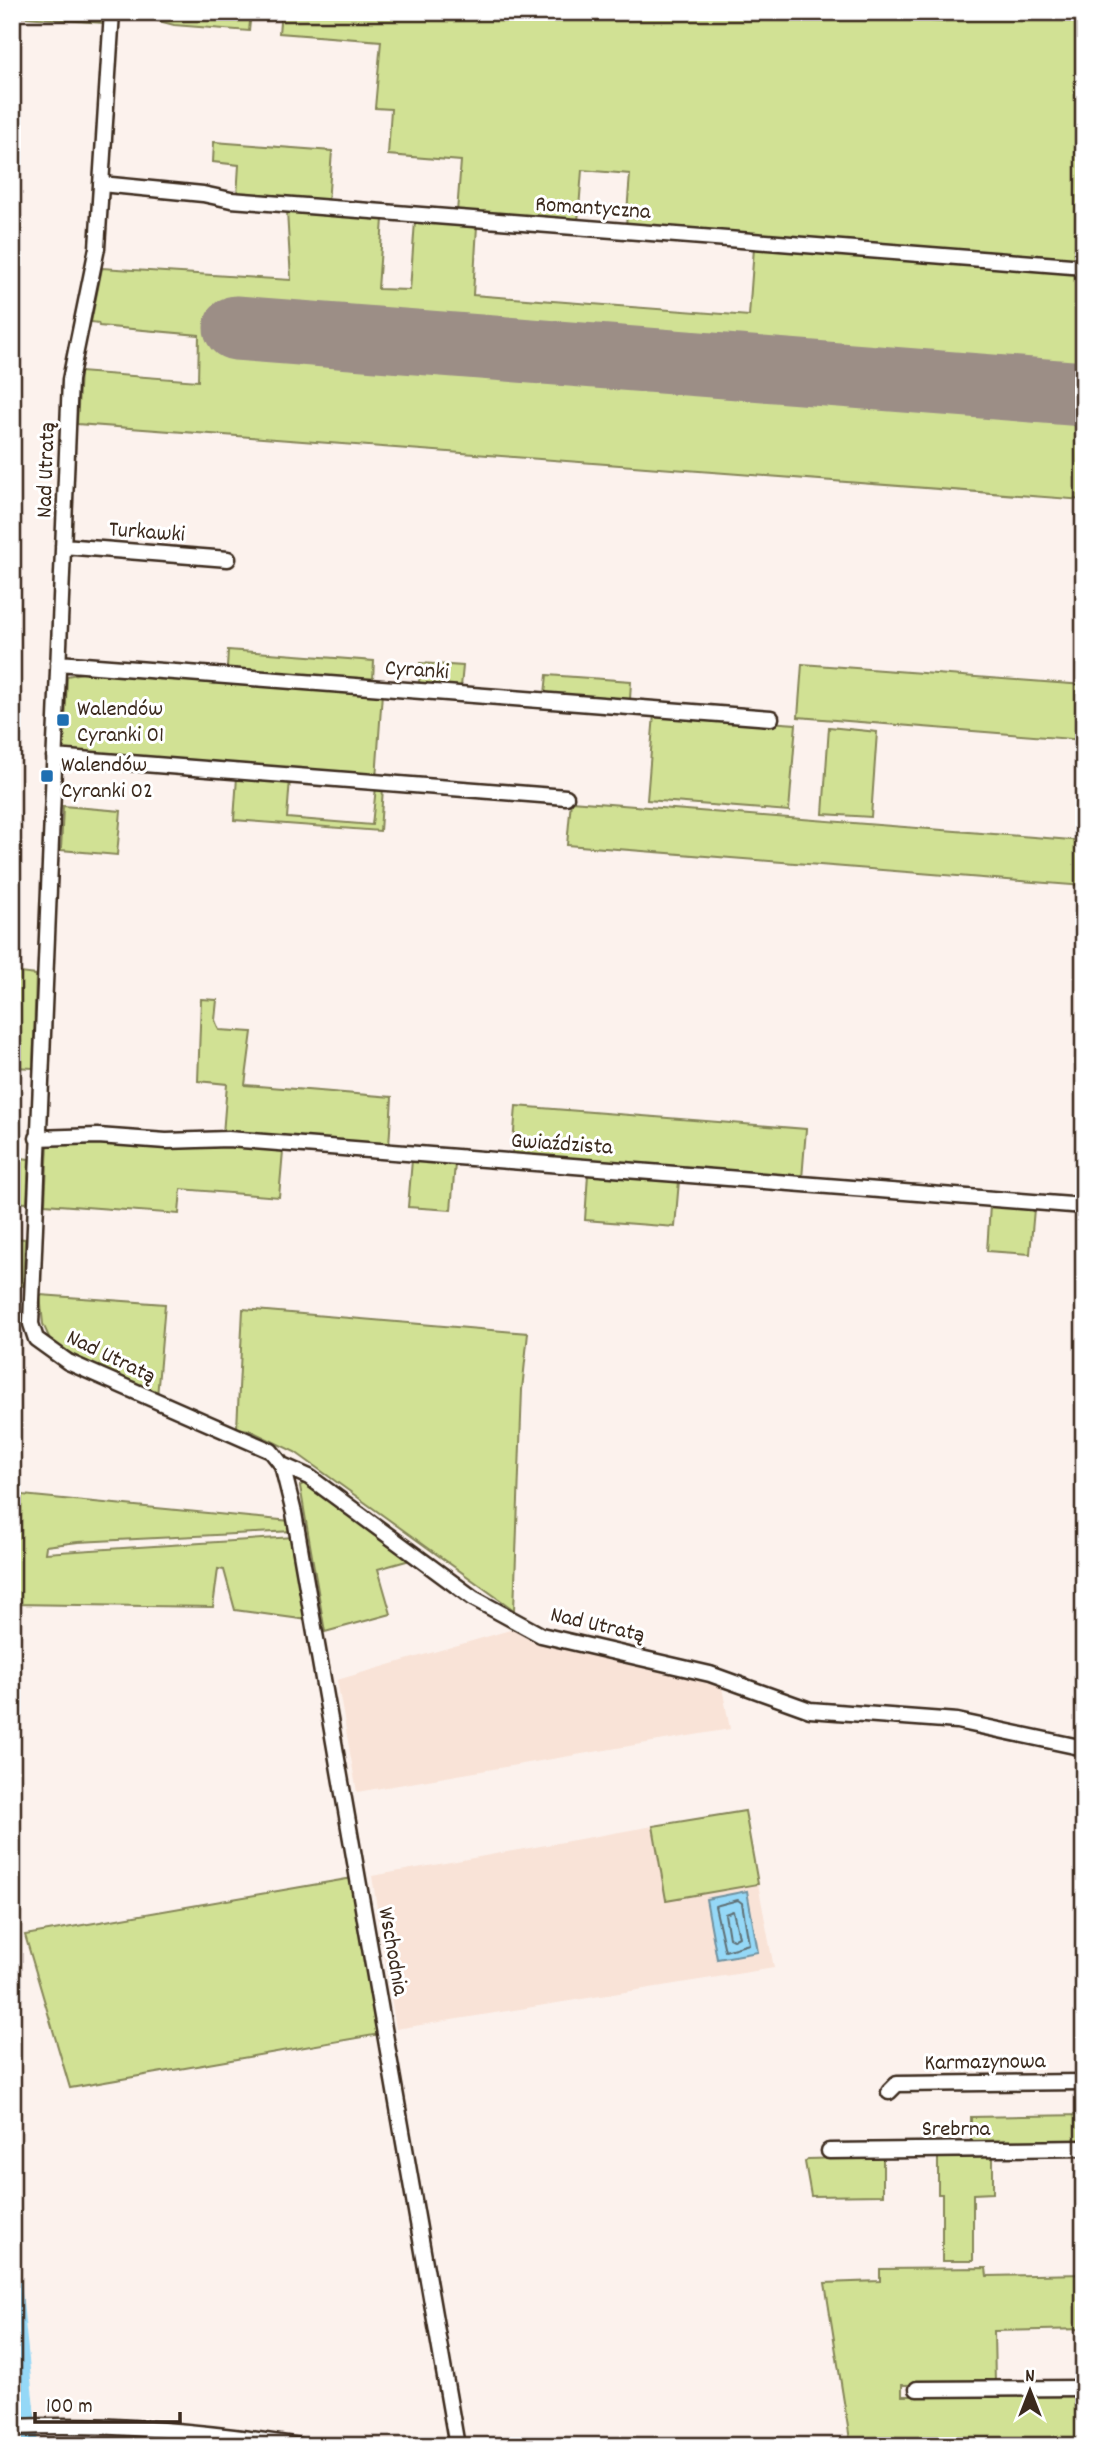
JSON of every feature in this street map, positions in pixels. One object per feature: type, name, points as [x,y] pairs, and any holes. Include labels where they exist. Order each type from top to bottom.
[{"type":"street","name":"Nad Utratą","points":[[112,12],[97,248],[70,380],[37,1138],[31,1324],[36,1339],[68,1362],[271,1451],[282,1465],[309,1477],[473,1598],[541,1635],[710,1674],[810,1710],[957,1720],[1084,1748]]},
{"type":"street","name":"Romantyczna","points":[[101,184],[203,194],[230,200],[1084,267]]},
{"type":"street","name":"Turkawki","points":[[63,546],[228,559]]},
{"type":"street","name":"Cyranki","points":[[58,663],[771,718]]},
{"type":"street","points":[[54,757],[566,797]]},
{"type":"street","name":"Gwiaździsta","points":[[37,1138],[98,1136],[166,1141],[228,1139],[1084,1206]]},
{"type":"street","name":"Wschodnia","points":[[282,1465],[294,1513],[350,1826],[457,2446]]},
{"type":"street","name":"Karmazynowa","points":[[889,2092],[897,2084],[1084,2082]]},
{"type":"street","name":"Srebrna","points":[[829,2151],[1084,2148]]},
{"type":"street","points":[[917,2389],[1084,2388]]},
{"type":"street","points":[[12,2427],[121,2425],[210,2432],[300,2446]]},
{"type":"shaded area","points":[[517,1628],[536,1642],[618,1655],[721,1682],[730,1729],[357,1792],[337,1680]]},
{"type":"shaded area","points":[[653,1826],[667,1900],[758,1884],[774,1968],[396,2029],[372,1876]]},
{"type":"green space","points":[[12,12],[102,12],[103,23],[12,16]]},
{"type":"green space","points":[[140,12],[251,12],[249,31],[174,25],[140,16]]},
{"type":"green space","points":[[281,12],[868,12],[868,17],[944,22],[945,12],[1084,12],[1084,260],[626,226],[630,174],[582,170],[578,222],[457,212],[461,161],[388,155],[391,109],[375,108],[381,41],[279,33]]},
{"type":"green space","points":[[214,142],[332,151],[328,203],[237,196],[239,165],[213,162]]},
{"type":"green space","points":[[287,211],[383,219],[378,289],[410,290],[415,221],[477,226],[473,295],[749,316],[754,248],[1084,271],[1084,500],[77,424],[80,372],[198,381],[199,335],[99,326],[98,323],[91,322],[102,268],[291,280]]},
{"type":"green space","points":[[228,650],[374,661],[373,680],[227,668]]},
{"type":"green space","points":[[420,663],[463,666],[461,687],[419,684]]},
{"type":"green space","points":[[802,664],[1084,685],[1084,740],[798,717]]},
{"type":"green space","points":[[92,671],[382,693],[376,779],[64,751],[67,676]]},
{"type":"green space","points":[[547,675],[631,681],[630,700],[545,694]]},
{"type":"green space","points":[[654,714],[796,724],[789,811],[647,800]]},
{"type":"green space","points":[[829,727],[877,732],[871,817],[823,814]]},
{"type":"green space","points":[[237,777],[290,779],[287,818],[372,825],[376,787],[383,788],[380,831],[234,820]]},
{"type":"green space","points":[[571,801],[1084,841],[1084,886],[567,845]]},
{"type":"green space","points":[[63,806],[121,811],[117,855],[61,850]]},
{"type":"green space","points":[[12,972],[36,975],[33,1068],[12,1067]]},
{"type":"green space","points":[[201,999],[217,1000],[215,1020],[219,1030],[252,1032],[245,1085],[392,1097],[389,1147],[223,1134],[227,1084],[198,1081]]},
{"type":"green space","points":[[516,1106],[806,1129],[802,1179],[512,1157]]},
{"type":"green space","points":[[71,1140],[238,1145],[283,1151],[279,1197],[181,1189],[179,1214],[45,1204],[48,1144]]},
{"type":"green space","points":[[12,1157],[29,1159],[27,1203],[12,1202]]},
{"type":"green space","points":[[412,1160],[455,1164],[451,1210],[408,1207]]},
{"type":"green space","points":[[588,1174],[679,1181],[675,1227],[585,1220]]},
{"type":"green space","points":[[990,1205],[1034,1209],[1030,1254],[987,1251]]},
{"type":"green space","points":[[12,1238],[25,1239],[23,1286],[12,1285]]},
{"type":"green space","points":[[40,1295],[165,1304],[157,1397],[52,1344],[43,1324]]},
{"type":"green space","points":[[243,1309],[528,1333],[522,1390],[514,1610],[295,1452],[249,1430],[237,1428]]},
{"type":"green space","points":[[306,1482],[410,1560],[378,1569],[391,1614],[325,1632],[300,1486]]},
{"type":"green space","points":[[12,1494],[291,1521],[293,1531],[78,1542],[46,1546],[45,1553],[294,1537],[308,1620],[235,1610],[224,1570],[218,1569],[213,1607],[12,1604]]},
{"type":"green space","points":[[745,1811],[758,1884],[666,1900],[653,1826]]},
{"type":"green space","points":[[353,1878],[380,2034],[70,2088],[25,1935]]},
{"type":"green space","points":[[1084,2115],[1084,2145],[971,2147],[971,2117]]},
{"type":"green space","points":[[993,2155],[993,2193],[973,2194],[973,2261],[942,2261],[942,2194],[938,2194],[938,2156]]},
{"type":"green space","points":[[883,2157],[883,2195],[811,2196],[805,2162],[808,2159]]},
{"type":"green space","points":[[12,2250],[34,2418],[18,2419],[12,2363]]},
{"type":"green space","points":[[986,2268],[987,2276],[1084,2274],[1084,2329],[994,2331],[995,2384],[902,2385],[902,2396],[1084,2396],[1084,2446],[851,2446],[825,2283],[880,2281],[880,2269]]},
{"type":"water","points":[[747,1891],[758,1952],[717,1959],[706,1899]]},
{"type":"waterway","points":[[12,2284],[29,2446]]},
{"type":"runway","points":[[236,328],[1084,394]]},
{"type":"place","name":"Walendów Cyranki 01","points":[[63,720]]},
{"type":"place","name":"Walendów Cyranki 02","points":[[47,776]]}]
